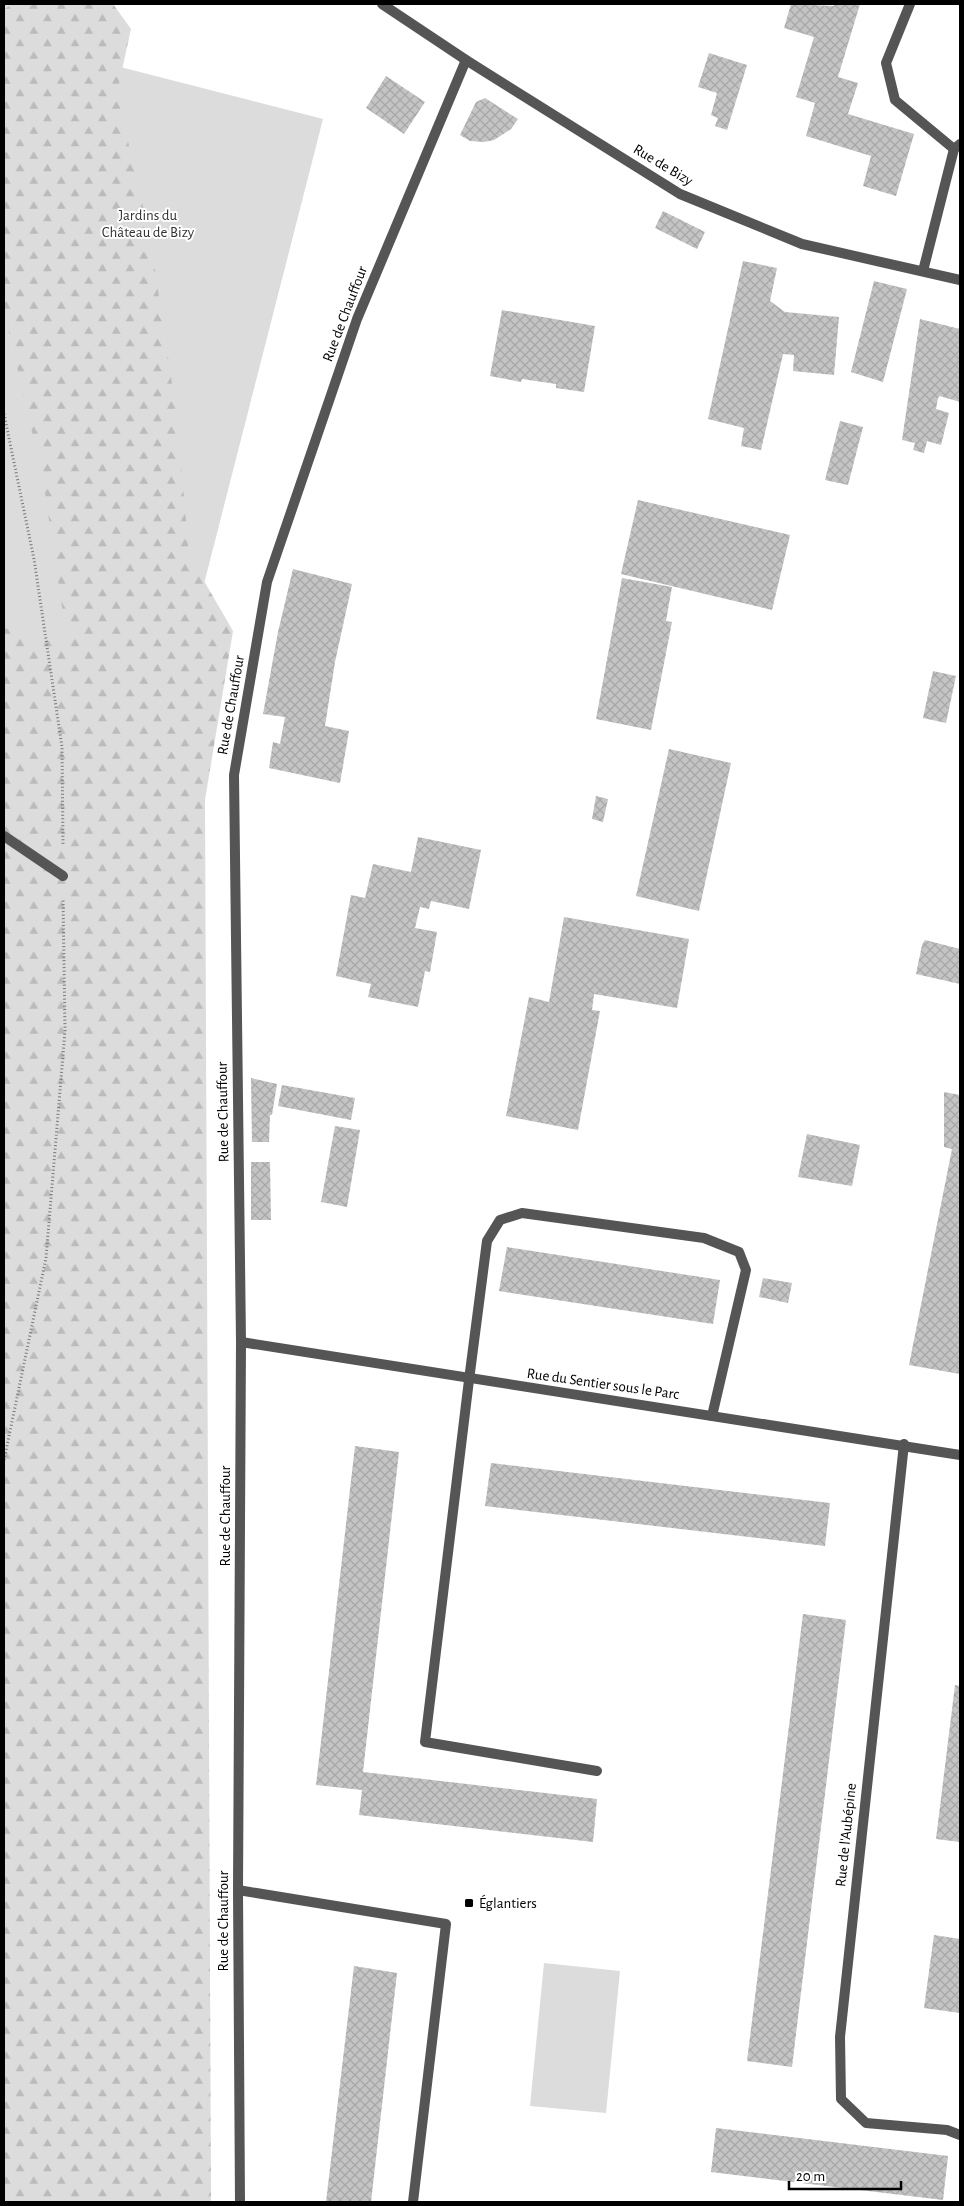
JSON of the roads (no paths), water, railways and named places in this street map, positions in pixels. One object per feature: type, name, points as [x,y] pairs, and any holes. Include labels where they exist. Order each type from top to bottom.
[{"type":"street","name":"Rue de Bizy","points":[[382,4],[466,60],[680,194],[802,244],[960,280]]},
{"type":"street","points":[[910,4],[886,63],[895,100],[957,147],[923,271]]},
{"type":"street","name":"Rue de Chauffour","points":[[240,2202],[238,1890],[241,1342],[234,775],[267,582],[357,319],[466,60]]},
{"type":"street","points":[[4,836],[63,876]]},
{"type":"street","points":[[597,1771],[425,1742],[487,1240],[500,1220],[522,1214],[704,1238],[738,1252],[746,1270],[712,1416]]},
{"type":"street","name":"Rue du Sentier sous le Parc","points":[[241,1342],[469,1380],[904,1444],[960,1455]]},
{"type":"street","name":"Rue de l'Aubépine","points":[[904,1444],[840,2037],[841,2099],[866,2124],[948,2130],[960,2135]]},
{"type":"street","points":[[238,1890],[446,1924],[413,2202]]},
{"type":"place","name":"Églantiers","points":[[469,1903]]},
{"type":"park label","name":"Jardins du Château de Bizy","points":[[148,224]]}]
